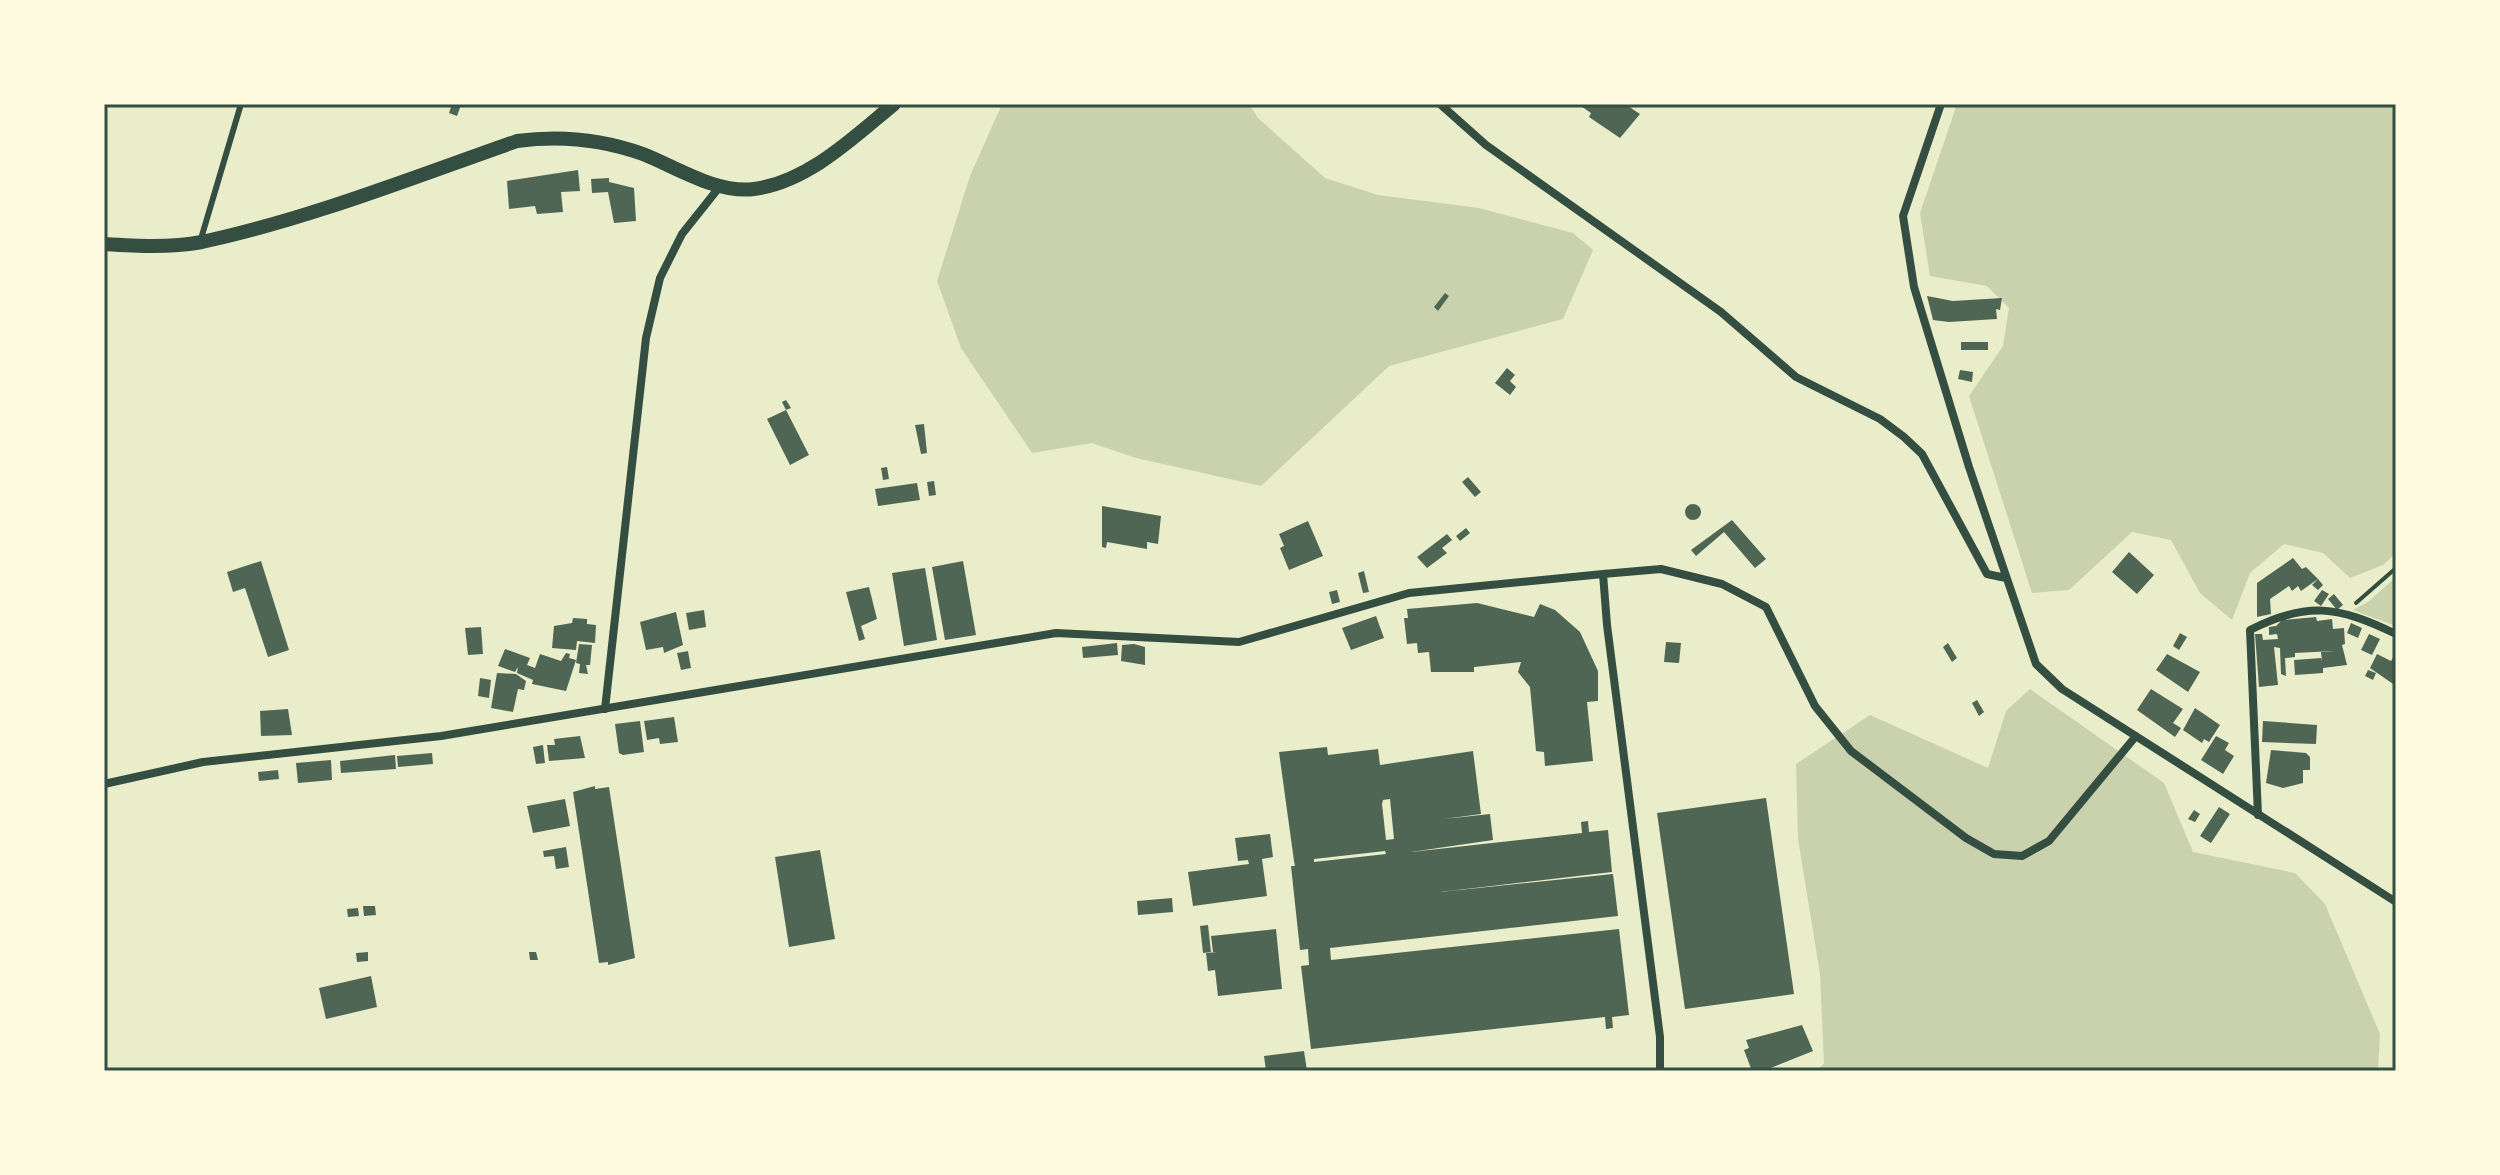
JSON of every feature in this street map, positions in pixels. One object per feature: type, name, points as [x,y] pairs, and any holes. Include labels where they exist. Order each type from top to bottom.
[{"type":"street","points":[[104,244],[149,247],[200,242],[311,211],[517,141],[548,137],[576,137],[640,153],[721,185],[753,189],[793,177],[839,149],[894,104]]},
{"type":"street","points":[[1440,104],[1486,145],[1721,312],[1796,377],[1880,419],[1904,437],[1922,454],[1987,574],[2006,578]]},
{"type":"street","points":[[1941,104],[1903,216],[1914,287],[2036,664],[2062,689],[2396,902]]},
{"type":"street","points":[[605,709],[646,338],[660,278],[682,234],[721,185]]},
{"type":"street","points":[[104,784],[203,762],[441,736],[1056,633],[1239,642],[1409,593],[1661,569],[1722,584],[1766,607],[1815,706],[1851,751],[1966,838],[1994,854],[2022,856],[2049,841],[2136,736]]},
{"type":"street","points":[[1603,574],[1660,1037],[1660,1071]]},
{"type":"street","points":[[2258,815],[2250,630],[2282,614],[2311,608],[2342,614],[2396,634]]},
{"type":"lane","points":[[200,242],[241,104]]},
{"type":"path","points":[[2342,614],[2396,568]]},
{"type":"green space","points":[[1002,104],[1249,104],[1258,118],[1325,178],[1378,195],[1479,208],[1573,233],[1593,250],[1563,319],[1389,366],[1261,486],[1136,458],[1092,443],[1032,453],[961,348],[937,281],[970,176]]},
{"type":"green space","points":[[1957,104],[2396,104],[2396,553],[2383,565],[2350,578],[2323,553],[2284,544],[2250,573],[2232,620],[2200,593],[2171,540],[2132,532],[2069,590],[2032,593],[1969,396],[2003,346],[2009,308],[1987,286],[1930,276],[1920,213]]},
{"type":"green space","points":[[2396,577],[2396,626],[2353,610],[2368,602]]},
{"type":"green space","points":[[2030,689],[2164,783],[2193,852],[2295,873],[2325,904],[2380,1034],[2378,1069],[1815,1071],[1824,1064],[1820,974],[1798,839],[1796,764],[1870,715],[1988,768],[2006,711]]},
{"type":"building","points":[[452,104],[461,105],[457,116],[449,113]]},
{"type":"building","points":[[1578,104],[1625,104],[1640,114],[1620,138],[1589,117],[1591,113]]},
{"type":"building","points":[[578,170],[580,191],[561,192],[563,212],[537,214],[535,206],[509,209],[507,181]]},
{"type":"building","points":[[609,178],[609,182],[634,188],[636,221],[614,223],[608,192],[592,193],[591,179]]},
{"type":"building","points":[[1445,293],[1449,296],[1438,311],[1434,307]]},
{"type":"building","points":[[1927,296],[1953,301],[2002,298],[2000,310],[1996,309],[1997,319],[1949,322],[1933,320]]},
{"type":"building","points":[[1961,342],[1988,342],[1988,350],[1961,350]]},
{"type":"building","points":[[1507,368],[1515,375],[1510,381],[1516,387],[1510,395],[1495,383]]},
{"type":"building","points":[[1960,370],[1973,372],[1972,382],[1958,379]]},
{"type":"building","points":[[786,400],[791,408],[786,410],[782,402]]},
{"type":"building","points":[[786,410],[809,455],[790,465],[767,419]]},
{"type":"building","points":[[924,424],[927,453],[921,454],[915,425]]},
{"type":"building","points":[[887,467],[889,479],[883,480],[881,468]]},
{"type":"building","points":[[1468,477],[1481,492],[1475,497],[1462,482]]},
{"type":"building","points":[[934,481],[936,495],[929,496],[927,482]]},
{"type":"building","points":[[917,483],[920,500],[878,506],[875,489]]},
{"type":"building","points":[[1690,504],[1696,504],[1701,512],[1699,518],[1690,520],[1685,515],[1685,509]]},
{"type":"building","points":[[1102,506],[1161,516],[1158,544],[1147,542],[1147,549],[1107,542],[1106,548],[1102,547]]},
{"type":"building","points":[[1732,520],[1766,559],[1755,568],[1724,532],[1696,556],[1691,550]]},
{"type":"building","points":[[1308,521],[1323,556],[1289,570],[1280,548],[1284,546],[1279,534]]},
{"type":"building","points":[[1466,528],[1470,533],[1460,541],[1456,536]]},
{"type":"building","points":[[1447,534],[1452,540],[1442,548],[1447,553],[1427,568],[1417,557]]},
{"type":"building","points":[[2129,552],[2154,575],[2137,594],[2112,572]]},
{"type":"building","points":[[2293,558],[2302,569],[2306,567],[2318,579],[2301,591],[2298,586],[2292,591],[2289,586],[2270,599],[2271,614],[2257,617],[2257,583]]},
{"type":"building","points":[[261,561],[289,650],[268,657],[245,588],[233,592],[227,572]]},
{"type":"building","points":[[963,561],[976,635],[945,640],[932,567]]},
{"type":"building","points":[[925,568],[937,640],[904,646],[892,573]]},
{"type":"building","points":[[1364,571],[1369,592],[1363,593],[1358,573]]},
{"type":"building","points":[[2318,579],[2323,585],[2318,590],[2312,585]]},
{"type":"building","points":[[869,587],[877,619],[861,626],[865,639],[859,641],[846,592]]},
{"type":"building","points":[[1337,590],[1340,602],[1332,604],[1329,592]]},
{"type":"building","points":[[2322,590],[2329,594],[2321,606],[2314,601]]},
{"type":"building","points":[[2334,594],[2343,605],[2337,610],[2328,599]]},
{"type":"building","points":[[1477,603],[1534,617],[1540,604],[1555,610],[1580,632],[1598,671],[1598,701],[1587,702],[1593,761],[1545,766],[1544,752],[1536,751],[1530,687],[1518,672],[1521,662],[1474,667],[1474,672],[1431,672],[1429,652],[1418,653],[1417,643],[1407,644],[1404,618],[1408,618],[1407,609]]},
{"type":"building","points":[[704,610],[706,627],[689,630],[686,613]]},
{"type":"building","points":[[676,612],[683,645],[664,653],[663,647],[646,650],[640,622]]},
{"type":"building","points":[[1376,616],[1384,638],[1351,650],[1342,628]]},
{"type":"building","points":[[2316,617],[2317,621],[2332,619],[2333,629],[2344,628],[2345,644],[2342,645],[2347,665],[2323,668],[2323,673],[2295,675],[2294,660],[2321,658],[2322,661],[2321,652],[2334,651],[2295,653],[2295,657],[2285,658],[2286,676],[2281,674],[2280,648],[2274,647],[2278,685],[2259,687],[2255,634],[2262,634],[2263,640],[2278,639],[2277,634],[2269,635],[2269,627],[2276,626],[2282,620]]},
{"type":"building","points":[[573,618],[587,619],[587,624],[596,625],[595,643],[577,641],[576,650],[552,648],[554,626],[572,623]]},
{"type":"building","points":[[2351,623],[2362,628],[2358,638],[2347,633]]},
{"type":"building","points":[[481,627],[483,654],[468,655],[465,628]]},
{"type":"building","points":[[2180,633],[2187,637],[2179,650],[2173,646]]},
{"type":"building","points":[[2369,634],[2380,639],[2372,655],[2361,650]]},
{"type":"building","points":[[1666,642],[1681,643],[1679,663],[1664,662]]},
{"type":"building","points":[[1117,643],[1118,655],[1083,658],[1082,647]]},
{"type":"building","points":[[1948,643],[1957,658],[1952,662],[1943,647]]},
{"type":"building","points":[[579,644],[592,645],[590,665],[586,665],[588,674],[579,673],[580,664],[576,663]]},
{"type":"building","points":[[1122,645],[1145,647],[1145,665],[1121,661]]},
{"type":"building","points":[[505,649],[530,658],[527,665],[535,668],[540,654],[561,661],[566,653],[570,654],[569,658],[576,660],[566,691],[532,684],[533,680],[517,673],[518,667],[515,672],[498,666]]},
{"type":"building","points":[[688,651],[691,668],[681,670],[677,653]]},
{"type":"building","points":[[2396,652],[2396,686],[2370,668],[2377,654],[2391,661]]},
{"type":"building","points":[[2167,654],[2200,672],[2188,692],[2156,670]]},
{"type":"building","points":[[2368,670],[2376,673],[2373,680],[2365,676]]},
{"type":"building","points":[[497,673],[516,674],[526,681],[524,690],[518,689],[513,712],[491,708]]},
{"type":"building","points":[[480,678],[491,680],[489,698],[478,696]]},
{"type":"building","points":[[2151,689],[2183,709],[2173,723],[2181,728],[2175,737],[2137,710]]},
{"type":"building","points":[[1977,700],[1984,712],[1979,716],[1972,703]]},
{"type":"building","points":[[2195,708],[2220,725],[2209,742],[2204,739],[2202,743],[2183,730]]},
{"type":"building","points":[[288,709],[292,735],[261,736],[260,711]]},
{"type":"building","points":[[674,717],[678,742],[660,744],[659,738],[647,740],[644,721]]},
{"type":"building","points":[[640,721],[644,752],[619,753],[615,724]]},
{"type":"building","points":[[2263,721],[2317,725],[2316,744],[2262,742]]},
{"type":"building","points":[[580,736],[585,758],[549,761],[547,745],[555,745],[554,739]]},
{"type":"building","points":[[2216,736],[2229,743],[2225,750],[2234,756],[2223,774],[2201,760]]},
{"type":"building","points":[[543,745],[545,763],[536,764],[533,747]]},
{"type":"building","points":[[1327,747],[1328,755],[1378,749],[1380,765],[1473,751],[1481,814],[1444,819],[1490,814],[1493,840],[1411,852],[1582,833],[1581,822],[1588,821],[1589,832],[1608,830],[1612,872],[1440,892],[1613,874],[1618,916],[1330,948],[1331,960],[1619,929],[1629,1015],[1612,1017],[1613,1028],[1606,1029],[1605,1017],[1311,1049],[1301,966],[1309,965],[1308,949],[1300,950],[1291,866],[1295,866],[1279,752]],"holes":[[[1390,799],[1394,839],[1386,840],[1382,804],[1383,800]],[[1385,851],[1386,854],[1314,862],[1314,859]]]},
{"type":"building","points":[[2271,750],[2306,753],[2310,757],[2310,770],[2303,770],[2303,783],[2283,788],[2266,783]]},
{"type":"building","points":[[432,753],[433,764],[398,767],[397,756]]},
{"type":"building","points":[[395,755],[396,769],[341,773],[340,761]]},
{"type":"building","points":[[331,760],[332,780],[298,783],[296,763]]},
{"type":"building","points":[[278,770],[279,779],[259,781],[258,772]]},
{"type":"building","points":[[595,786],[595,789],[609,787],[635,958],[608,965],[608,962],[599,963],[573,792]]},
{"type":"building","points":[[1766,798],[1794,994],[1685,1009],[1657,813]]},
{"type":"building","points":[[565,799],[570,826],[533,833],[527,806]]},
{"type":"building","points":[[2219,807],[2230,814],[2211,843],[2200,836]]},
{"type":"building","points":[[2194,810],[2200,814],[2195,822],[2188,819]]},
{"type":"building","points":[[1270,834],[1273,857],[1262,859],[1267,896],[1193,906],[1188,872],[1249,864],[1248,860],[1238,861],[1235,838]]},
{"type":"building","points":[[566,847],[569,867],[556,869],[554,856],[544,857],[543,851]]},
{"type":"building","points":[[820,850],[835,939],[789,947],[775,857]]},
{"type":"building","points":[[1172,898],[1173,912],[1138,915],[1137,901]]},
{"type":"building","points":[[363,906],[375,906],[376,915],[364,916]]},
{"type":"building","points":[[358,908],[359,916],[348,917],[347,909]]},
{"type":"building","points":[[1208,925],[1211,952],[1203,953],[1200,926]]},
{"type":"building","points":[[1276,929],[1282,989],[1218,996],[1215,970],[1208,971],[1206,953],[1217,952],[1213,952],[1211,936]]},
{"type":"building","points":[[368,952],[368,961],[357,962],[356,953]]},
{"type":"building","points":[[529,952],[536,952],[538,960],[530,960]]},
{"type":"building","points":[[371,976],[377,1007],[326,1019],[319,988]]},
{"type":"building","points":[[1802,1025],[1813,1051],[1763,1071],[1752,1071],[1744,1050],[1749,1048],[1746,1040]]},
{"type":"building","points":[[1304,1051],[1307,1071],[1266,1071],[1264,1056]]}]
